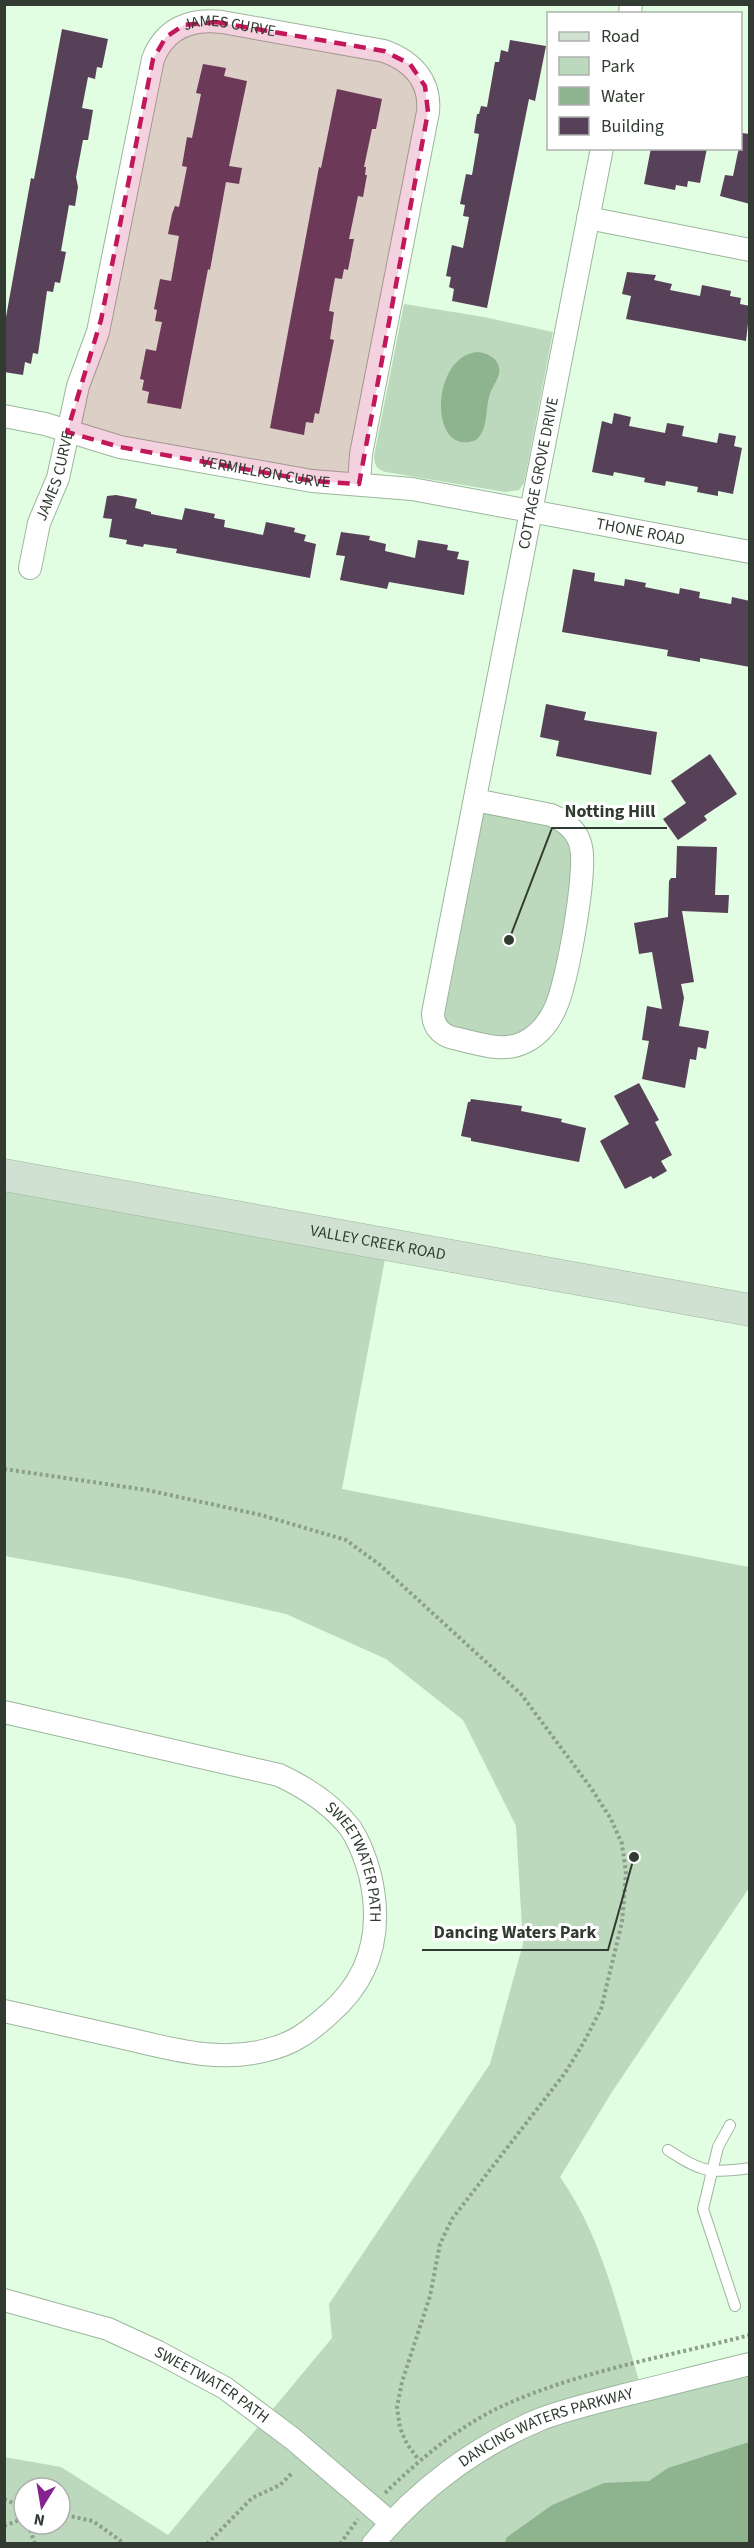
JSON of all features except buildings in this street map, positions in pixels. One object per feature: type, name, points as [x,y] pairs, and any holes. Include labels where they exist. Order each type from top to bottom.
[{"type":"main road","name":"VALLEY CREEK ROAD","points":[[4,1175],[750,1310]]},
{"type":"street","name":"JAMES CURVE","points":[[30,568],[38,527],[58,478],[78,386],[98,332],[155,54],[170,33],[184,25],[205,21],[379,50],[398,56],[413,67],[425,86],[429,104],[362,449],[359,484]]},
{"type":"street","name":"COTTAGE GROVE DRIVE","points":[[475,800],[551,815],[562,820],[577,837],[582,852],[583,874],[580,896],[560,998],[544,1028],[525,1042],[507,1048],[451,1038],[441,1032],[433,1018],[475,800],[602,150]]},
{"type":"street","points":[[588,219],[750,250]]},
{"type":"street","name":"VERMILLION CURVE","points":[[4,416],[40,423],[120,447],[305,480],[412,489],[532,510]]},
{"type":"street","name":"THONE ROAD","points":[[532,510],[750,552]]},
{"type":"street","name":"SWEETWATER PATH","points":[[4,1712],[279,1775],[307,1788],[332,1808],[351,1830],[366,1860],[375,1895],[375,1936],[365,1968],[346,1999],[293,2042],[267,2051],[233,2057],[199,2055],[4,2011]]},
{"type":"street","name":"SWEETWATER PATH","points":[[4,2300],[108,2329],[158,2352],[225,2388],[293,2439],[390,2522]]},
{"type":"street","name":"DANCING WATERS PARKWAY","points":[[373,2544],[390,2522],[431,2484],[505,2437],[541,2420],[577,2408],[750,2364]]},
{"type":"lane","points":[[730,2125],[718,2147],[703,2209],[735,2306]]},
{"type":"lane","points":[[668,2150],[694,2167],[712,2171],[750,2168]]},
{"type":"path","points":[[4,1469],[158,1493],[261,1515],[346,1540],[380,1565],[521,1694],[591,1788],[611,1820],[622,1844],[626,1873],[622,1922],[601,2009],[565,2073],[453,2219],[440,2244],[430,2296],[402,2382],[397,2407],[400,2428],[407,2444],[419,2460]]},
{"type":"path","points":[[207,2544],[252,2498],[280,2485],[293,2472]]},
{"type":"path","points":[[72,2517],[93,2521],[125,2544]]},
{"type":"highlighted area","points":[[216,22],[384,51],[410,64],[425,86],[428,112],[359,484],[312,481],[120,447],[67,432],[101,320],[153,59],[166,37],[184,25]]},
{"type":"green space","points":[[404,304],[484,317],[553,332],[524,483],[519,490],[505,492],[386,472],[376,465],[374,456]]},
{"type":"green space","points":[[475,800],[551,815],[577,837],[560,998],[535,1036],[451,1038],[433,1013]]},
{"type":"green space","points":[[5,1175],[388,1243],[342,1489],[749,1567],[749,1888],[612,2092],[560,2177],[588,2226],[599,2253],[642,2391],[749,2364],[749,2543],[5,2543],[4,2457],[61,2467],[168,2535],[332,2338],[329,2304],[490,2064],[523,1944],[516,1826],[463,1720],[386,1659],[286,1614],[130,1579],[5,1556]]},
{"type":"water","points":[[478,352],[494,359],[498,364],[499,374],[489,397],[483,430],[476,440],[460,442],[449,435],[443,421],[441,404],[444,386],[451,370],[462,357]]},
{"type":"water","points":[[749,2442],[749,2543],[505,2543],[506,2538],[552,2505],[604,2483],[649,2481],[668,2468]]},
{"type":"place","name":"Notting Hill","points":[[509,940]]},
{"type":"place","name":"Dancing Waters Park","points":[[634,1857]]}]
